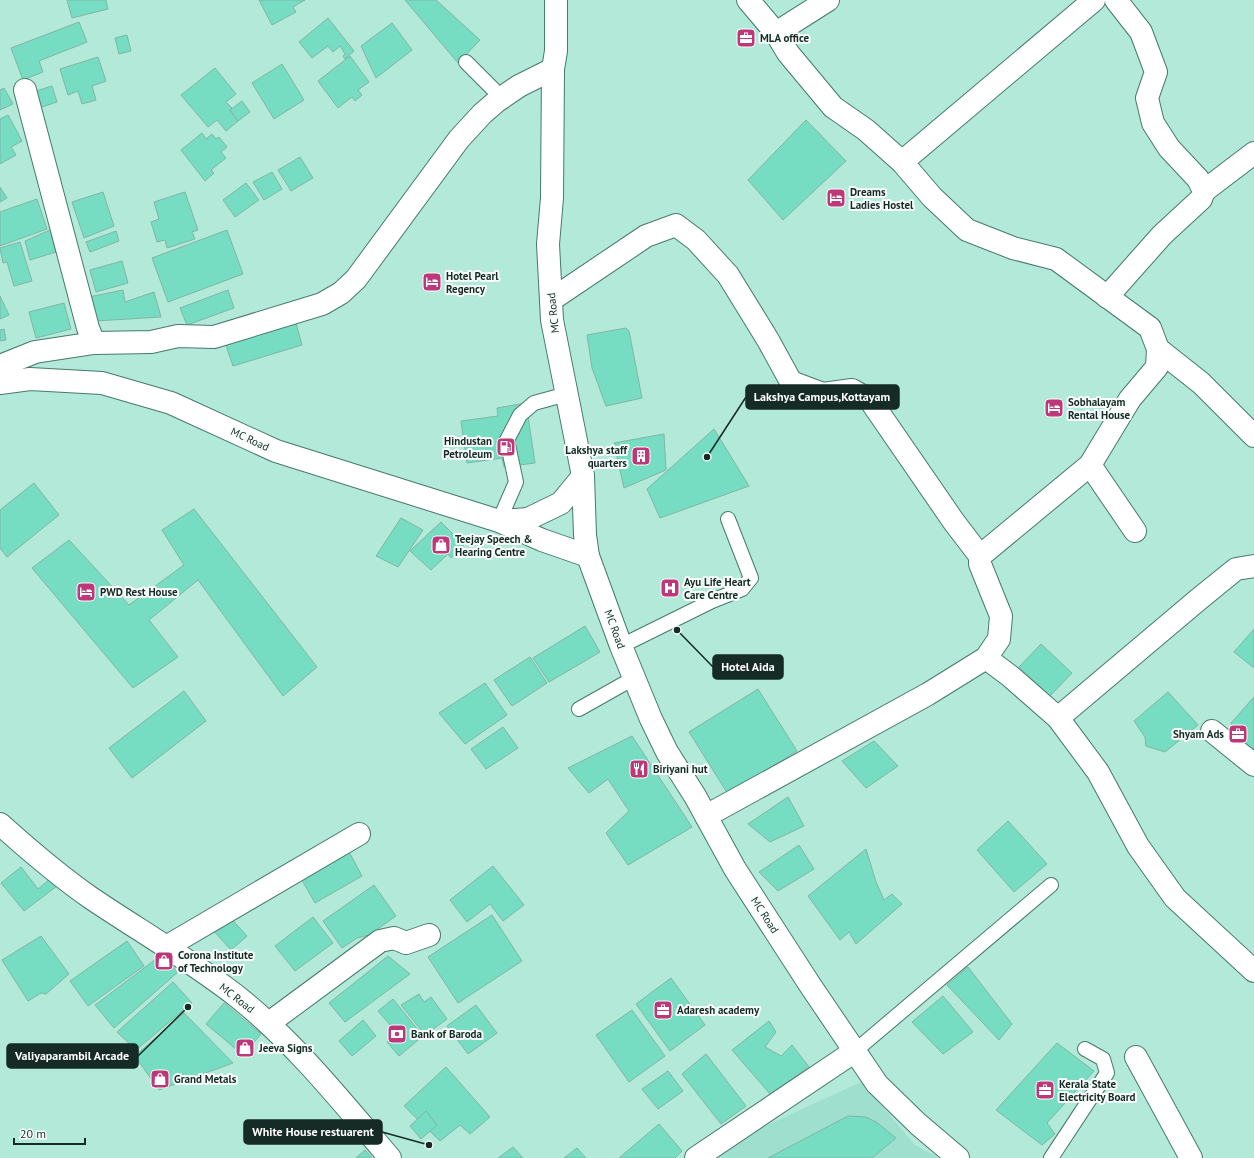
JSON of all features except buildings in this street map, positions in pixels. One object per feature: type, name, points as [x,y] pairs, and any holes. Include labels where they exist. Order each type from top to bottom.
[{"type":"main road","name":"MC Road","points":[[556,0],[556,51],[553,69],[552,182],[548,244],[552,320],[583,476],[585,535],[588,556],[621,646],[651,719],[667,752],[706,816],[735,869],[810,985],[877,1084],[918,1124],[958,1158]]},
{"type":"main road","points":[[748,0],[776,33],[788,53],[833,107],[866,130],[902,162],[932,197],[967,230],[1013,248],[1056,259],[1150,328],[1158,349],[1157,367],[1130,399],[1090,465],[980,556]]},
{"type":"main road","points":[[776,33],[828,0]]},
{"type":"main road","points":[[902,162],[1094,0]]},
{"type":"main road","points":[[1116,0],[1141,32],[1156,72],[1147,98],[1153,123],[1169,148],[1198,179],[1204,191]]},
{"type":"main road","points":[[0,366],[35,352],[94,343],[151,342],[178,336],[214,337],[322,304],[341,293],[356,280],[459,139],[482,114],[519,86],[553,69]]},
{"type":"main road","points":[[25,90],[86,320],[94,343]]},
{"type":"main road","points":[[1108,297],[1162,235],[1201,199],[1204,191],[1254,153]]},
{"type":"main road","points":[[551,300],[646,236],[676,225],[696,240],[728,275],[768,340],[791,382],[823,394],[852,390],[870,400],[980,556],[980,564],[1001,616],[999,639],[986,658],[914,702],[706,816]]},
{"type":"main road","points":[[1158,349],[1200,383],[1254,436]]},
{"type":"main road","name":"MC Road","points":[[0,383],[30,378],[102,383],[171,403],[276,451],[499,521]]},
{"type":"main road","points":[[1090,465],[1135,531]]},
{"type":"main road","points":[[499,521],[528,519],[561,503],[583,476]]},
{"type":"main road","points":[[499,521],[542,540],[588,556]]},
{"type":"main road","points":[[1058,718],[1236,569],[1254,566]]},
{"type":"main road","points":[[986,658],[1010,676],[1058,718],[1098,772],[1138,846],[1175,898],[1254,971]]},
{"type":"main road","points":[[1212,731],[1254,765]]},
{"type":"main road","name":"MC Road","points":[[0,824],[19,842],[91,897],[237,997],[269,1023],[318,1073],[390,1158]]},
{"type":"main road","points":[[166,947],[359,834]]},
{"type":"main road","points":[[269,1023],[380,941],[394,938],[406,943],[429,934]]},
{"type":"main road","points":[[696,1158],[855,1051]]},
{"type":"main road","points":[[1136,1057],[1191,1158]]},
{"type":"lane","points":[[466,62],[502,98]]},
{"type":"lane","points":[[499,521],[516,482],[507,440],[520,415],[534,403],[567,394]]},
{"type":"lane","points":[[621,646],[712,601],[742,589],[751,578],[728,519]]},
{"type":"lane","points":[[579,710],[634,678]]},
{"type":"lane","points":[[855,1051],[1051,885]]},
{"type":"lane","points":[[1050,1158],[1107,1073],[1102,1059],[1085,1049]]},
{"type":"shaded area","points":[[861,1082],[915,1145],[939,1158],[717,1158],[761,1128]]},
{"type":"place","name":"MLA office","points":[[746,38]]},
{"type":"place","name":"Dreams Ladies Hostel","points":[[836,198]]},
{"type":"place","name":"Hotel Pearl Regency","points":[[432,282]]},
{"type":"place","name":"Sobhalayam Rental House","points":[[1054,408]]},
{"type":"place","name":"Hindustan Petroleum","points":[[506,447]]},
{"type":"place","name":"Lakshya staff quarters","points":[[641,456]]},
{"type":"place","name":"Lakshya Campus,Kottayam","points":[[707,457]]},
{"type":"place","name":"Teejay Speech & Hearing Centre","points":[[441,545]]},
{"type":"place","name":"Ayu Life Heart Care Centre","points":[[670,588]]},
{"type":"place","name":"PWD Rest House","points":[[86,592]]},
{"type":"place","name":"Hotel Aida","points":[[677,630]]},
{"type":"place","name":"Shyam Ads","points":[[1238,734]]},
{"type":"place","name":"Biriyani hut","points":[[639,769]]},
{"type":"place","name":"Corona Institute of Technology","points":[[164,961]]},
{"type":"place","name":"Valiyaparambil Arcade","points":[[188,1007]]},
{"type":"place","name":"Adaresh academy","points":[[663,1010]]},
{"type":"place","name":"Bank of Baroda","points":[[397,1034]]},
{"type":"place","name":"Jeeva Signs","points":[[245,1048]]},
{"type":"place","name":"Grand Metals","points":[[160,1079]]},
{"type":"place","name":"Kerala State Electricity Board","points":[[1045,1090]]},
{"type":"place","name":"White House restuarent","points":[[429,1145]]}]
